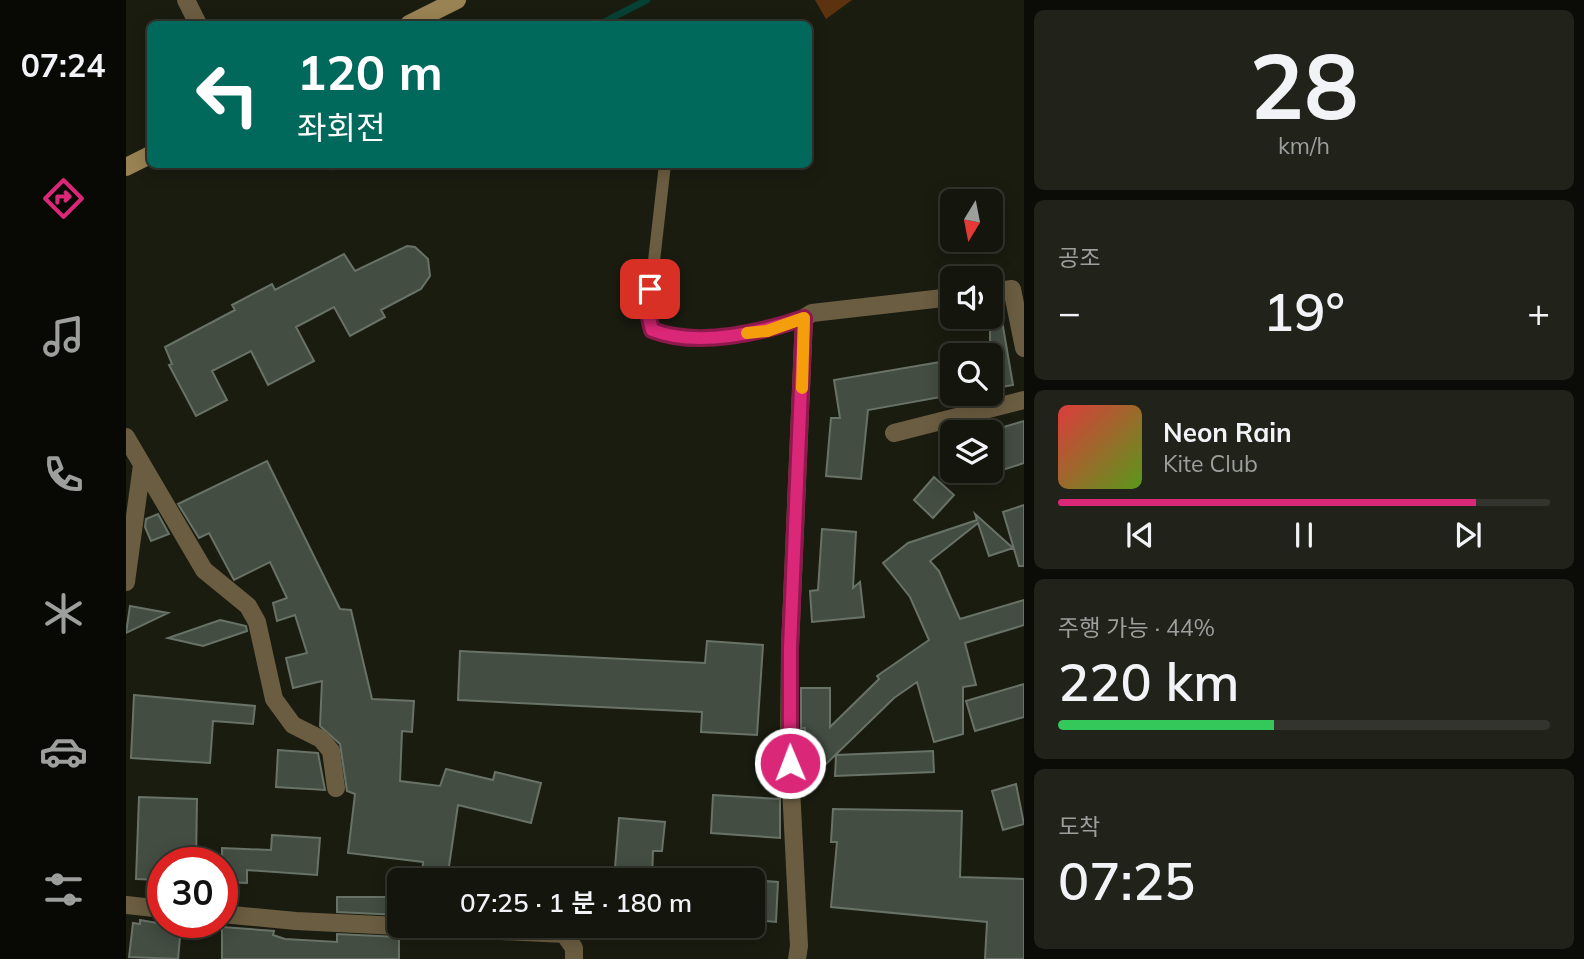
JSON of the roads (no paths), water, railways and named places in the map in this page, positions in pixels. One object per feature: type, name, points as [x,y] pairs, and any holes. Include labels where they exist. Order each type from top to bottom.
[{"type":"main road","points":[[415,21],[457,0]]},
{"type":"main road","points":[[126,167],[147,156]]},
{"type":"street","points":[[186,0],[196,21]]},
{"type":"street","points":[[1003,290],[1012,289],[1024,348]]},
{"type":"street","points":[[797,959],[799,946],[789,747],[789,659],[804,318],[812,313],[940,298]]},
{"type":"street","points":[[894,433],[1024,400]]},
{"type":"street","points":[[126,437],[204,570],[248,606],[257,622],[274,699],[293,725],[321,739],[331,751],[337,788]]},
{"type":"street","points":[[126,582],[142,465]]},
{"type":"street","points":[[126,905],[147,907]]},
{"type":"street","points":[[238,916],[296,921],[564,934],[574,948],[574,959]]},
{"type":"lane","points":[[665,168],[648,314],[652,330],[667,336],[715,337],[767,331],[804,318]]},
{"type":"waterway","points":[[606,21],[647,0]]}]
